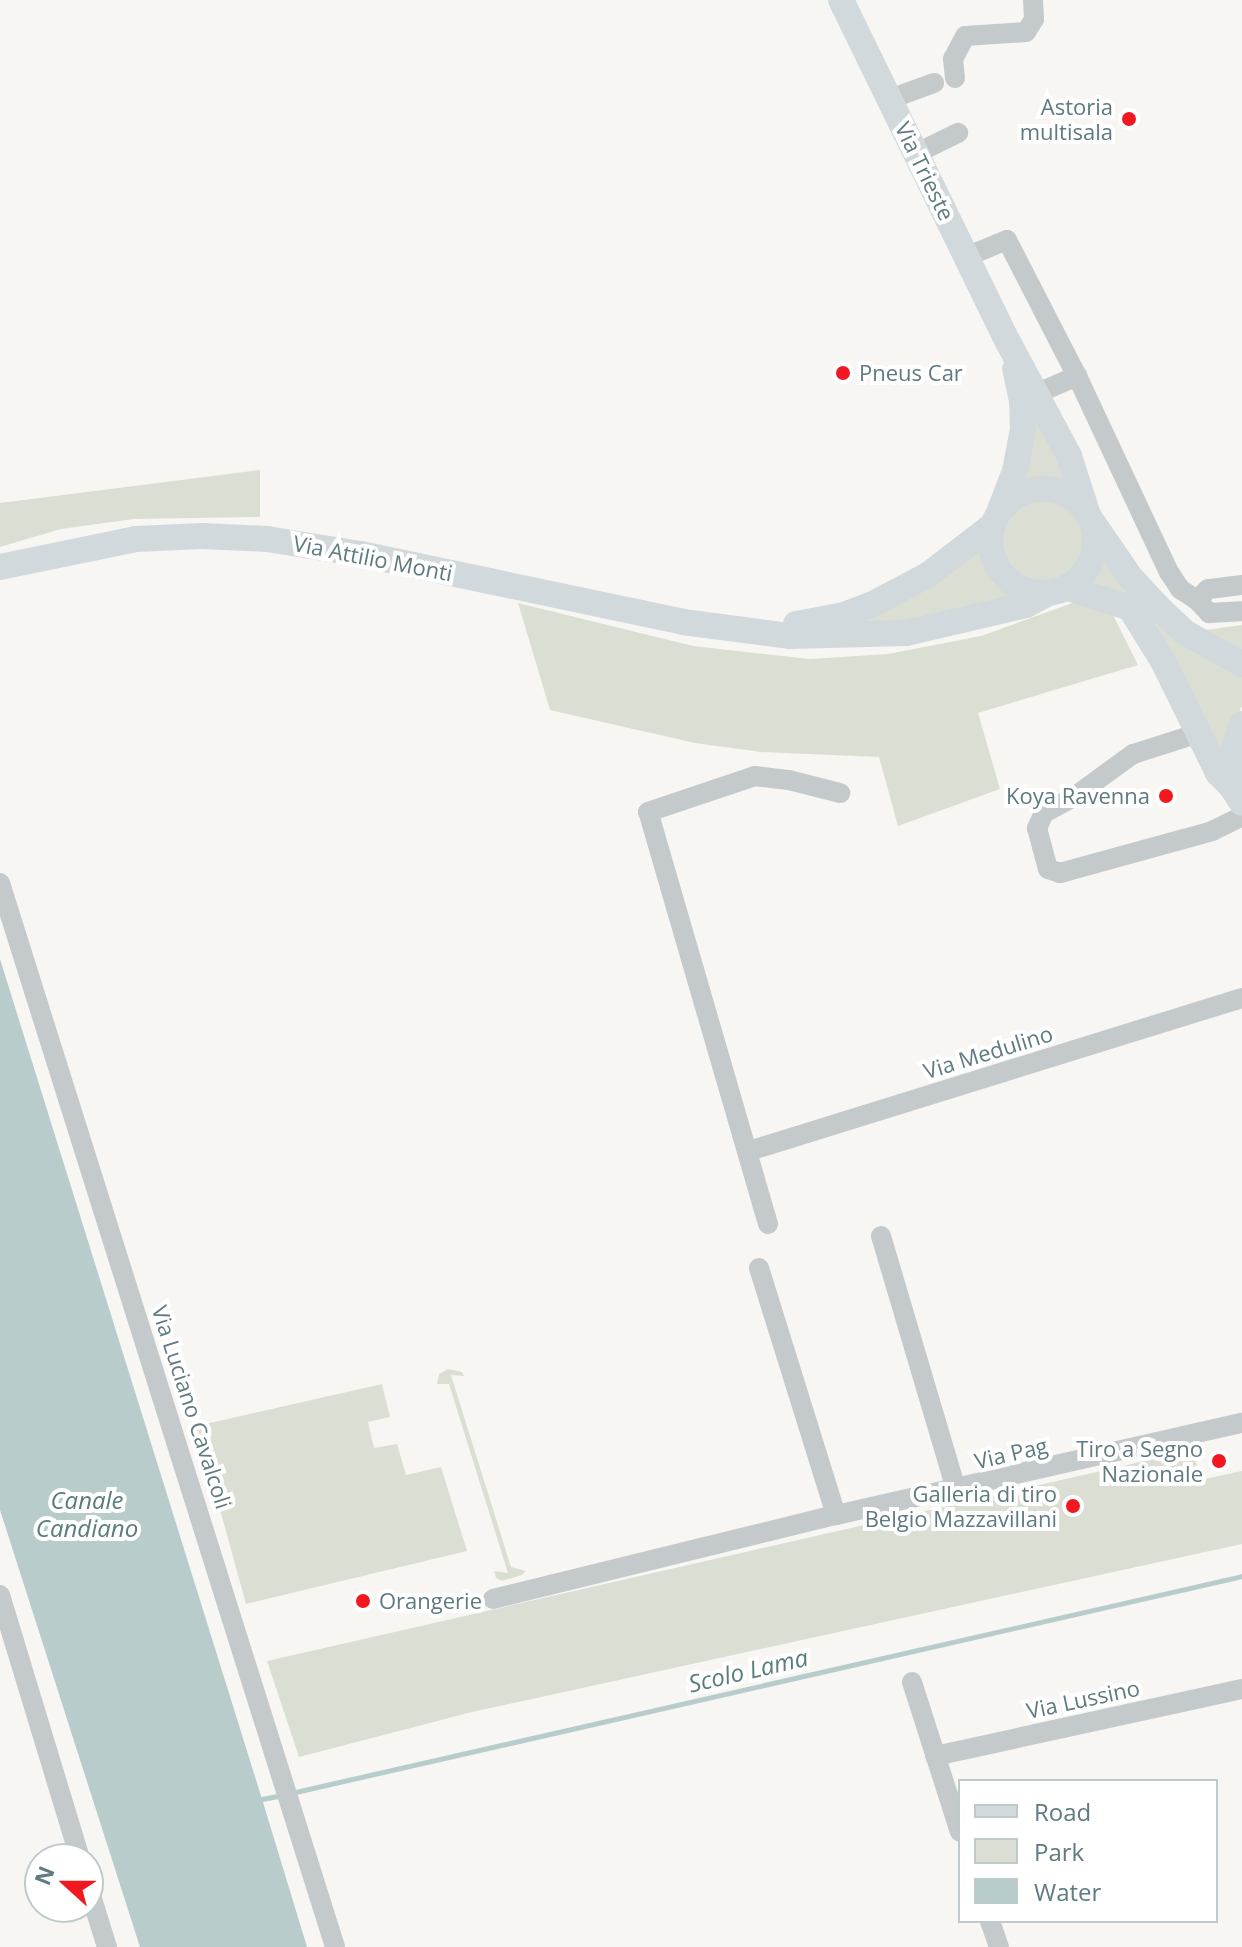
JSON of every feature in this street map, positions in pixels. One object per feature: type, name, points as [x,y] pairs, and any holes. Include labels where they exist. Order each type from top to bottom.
[{"type":"main road","name":"Via Trieste","points":[[842,1],[1008,342],[1038,393],[1078,477],[1090,517],[1131,578],[1162,611],[1186,633],[1242,664]]},
{"type":"main road","name":"Via Trieste","points":[[996,519],[1015,471],[1023,429],[1022,401],[1008,342]]},
{"type":"main road","points":[[1057,591],[1089,566],[1096,536],[1090,517],[1067,495],[1042,488],[1010,500],[996,519],[990,541],[1000,572],[1027,591],[1057,591],[1130,608],[1163,661],[1218,773],[1238,806]]},
{"type":"main road","name":"Via Attilio Monti","points":[[743,630],[809,623],[873,604],[928,575],[996,519]]},
{"type":"main road","name":"Via Attilio Monti","points":[[0,567],[136,539],[202,536],[267,539],[361,554],[683,622],[790,636],[906,633],[1026,605],[1057,591]]},
{"type":"main road","points":[[1238,806],[1231,757],[1242,724]]},
{"type":"street","points":[[955,78],[953,59],[965,36],[1026,32],[1034,19],[1033,0]]},
{"type":"street","points":[[890,99],[934,83]]},
{"type":"street","points":[[917,153],[958,133]]},
{"type":"street","points":[[968,256],[1007,240],[1077,376],[1169,572],[1180,589],[1209,613],[1242,611]]},
{"type":"street","points":[[1038,393],[1077,376]]},
{"type":"street","points":[[1197,600],[1208,589],[1242,585]]},
{"type":"street","points":[[1199,733],[1133,754],[1074,797],[1044,813],[1037,828],[1048,869],[1060,873],[1212,831],[1238,806]]},
{"type":"street","points":[[768,1224],[648,812],[755,776],[789,780],[840,793]]},
{"type":"street","name":"Via Luciano Cavalcoli","points":[[0,883],[335,1947]]},
{"type":"street","name":"Via Medulino","points":[[749,1151],[1242,998]]},
{"type":"street","points":[[881,1236],[956,1490]]},
{"type":"street","points":[[759,1268],[836,1515]]},
{"type":"street","name":"Via Pag","points":[[493,1599],[836,1515],[1242,1423]]},
{"type":"street","points":[[0,1595],[75,1843]]},
{"type":"street","points":[[912,1682],[958,1826]]},
{"type":"street","name":"Via Lussino","points":[[935,1756],[1242,1689]]},
{"type":"street","points":[[100,1923],[107,1947]]},
{"type":"street","points":[[991,1923],[999,1947]]},
{"type":"green space","points":[[1037,411],[1067,480],[1038,477],[1023,481]]},
{"type":"green space","points":[[260,470],[260,517],[134,519],[61,529],[0,547],[0,503]]},
{"type":"green space","points":[[1036,501],[1052,501],[1073,512],[1084,533],[1084,549],[1073,570],[1052,581],[1036,581],[1022,575],[1010,563],[1004,549],[1004,533],[1010,519],[1022,507]]},
{"type":"green space","points":[[978,548],[993,583],[1016,602],[968,614],[846,628]]},
{"type":"green space","points":[[1101,551],[1242,677],[1242,706],[1234,721],[1224,762],[1164,646],[1089,586],[1097,572]]},
{"type":"green space","points":[[1078,601],[1110,609],[1138,665],[978,713],[1000,789],[898,826],[879,757],[761,752],[695,743],[550,710],[518,603],[693,646],[810,659],[888,654],[981,636]]},
{"type":"green space","points":[[1242,625],[1242,654],[1205,630]]},
{"type":"green space","points":[[448,1369],[462,1372],[464,1376],[451,1375],[511,1567],[526,1571],[522,1575],[502,1581],[496,1578],[494,1571],[508,1573],[449,1384],[437,1384],[439,1374]]},
{"type":"green space","points":[[382,1384],[390,1417],[368,1422],[374,1448],[397,1444],[406,1475],[441,1467],[467,1551],[246,1604],[197,1426]]},
{"type":"green space","points":[[1193,1450],[1200,1480],[1242,1471],[1242,1544],[472,1712],[299,1757],[267,1661]]},
{"type":"water","name":"Canale Candiano","points":[[0,959],[307,1947],[140,1947],[0,1510]]},
{"type":"waterway","name":"Scolo Lama","points":[[291,1793],[1242,1576]]},
{"type":"waterway","name":"Scolo Lama","points":[[262,1799],[282,1795]]},
{"type":"place","name":"Astoria multisala","points":[[1129,119]]},
{"type":"place","name":"Pneus Car","points":[[843,373]]},
{"type":"place","name":"Koya Ravenna","points":[[1166,796]]},
{"type":"place","name":"Tiro a Segno Nazionale","points":[[1219,1461]]},
{"type":"place","name":"Galleria di tiro Belgio Mazzavillani","points":[[1073,1506]]},
{"type":"place","name":"Orangerie","points":[[363,1601]]}]
